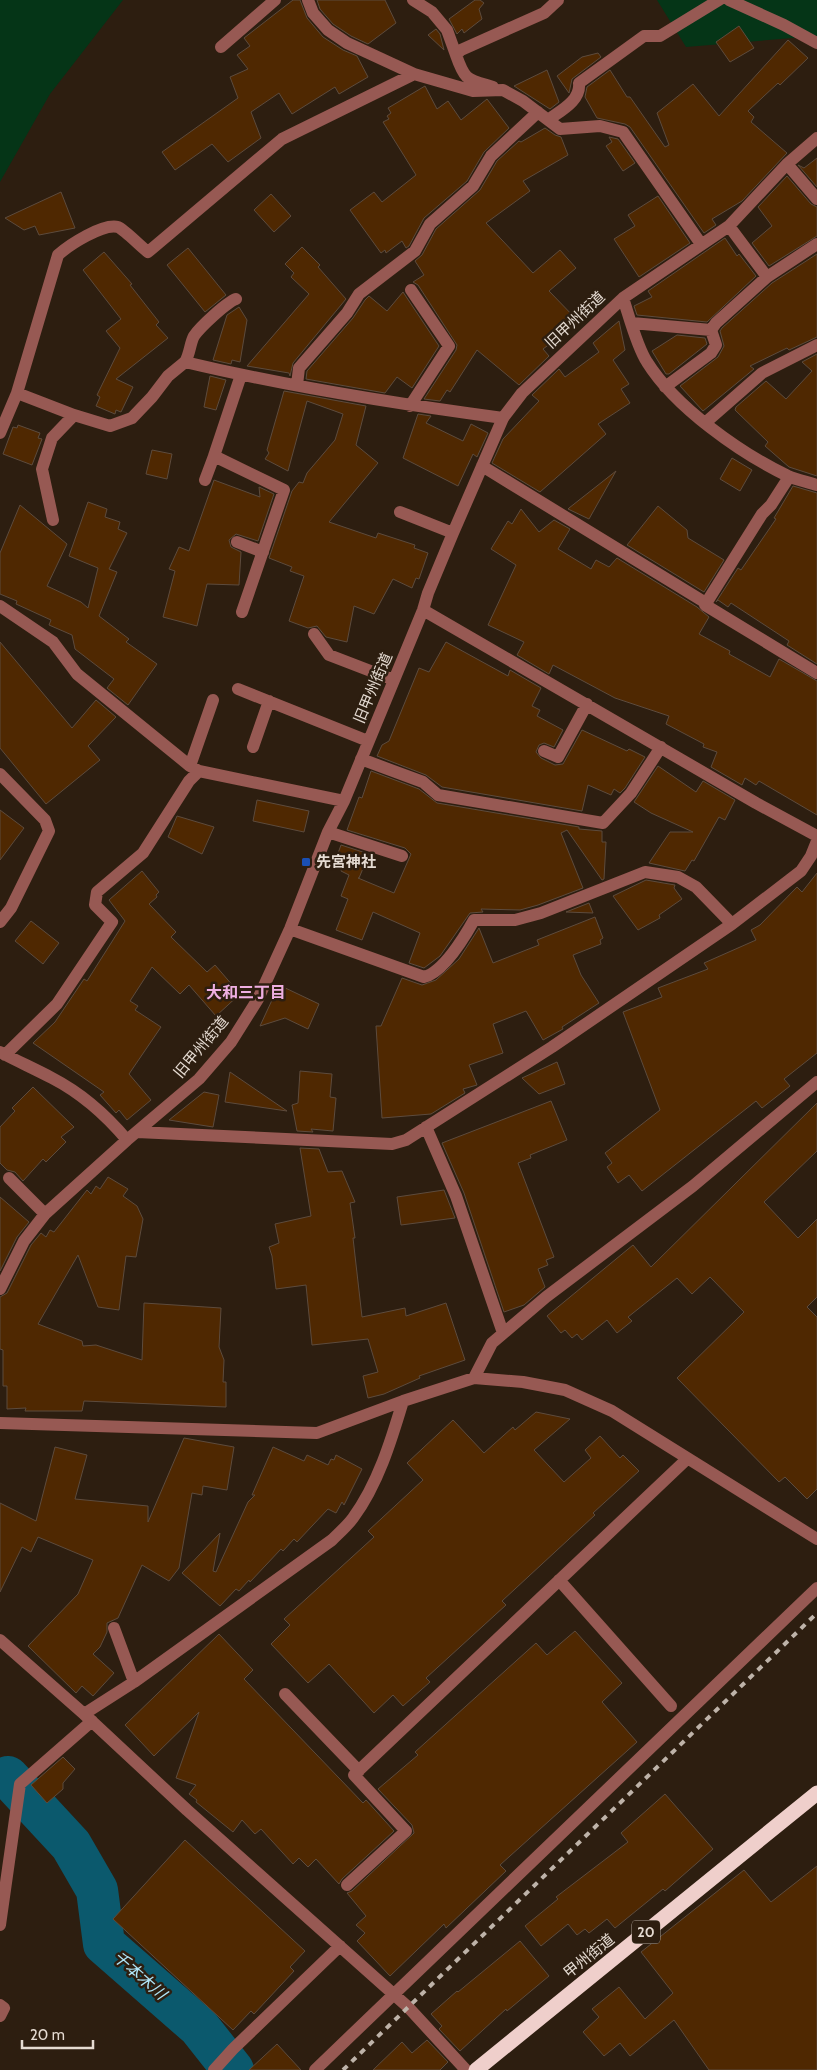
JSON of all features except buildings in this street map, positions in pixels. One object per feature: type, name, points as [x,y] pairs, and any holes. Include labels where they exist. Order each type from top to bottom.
[{"type":"highway","name":"甲州街道","points":[[476,2070],[817,1793]]},
{"type":"street","points":[[221,48],[275,0]]},
{"type":"street","points":[[308,0],[313,13],[328,30],[347,43],[414,74],[473,91],[503,90]]},
{"type":"street","points":[[413,0],[432,12],[447,30],[462,74],[469,80],[503,90],[560,129],[600,126],[623,132],[701,244]]},
{"type":"street","points":[[456,56],[461,50],[544,13],[558,0]]},
{"type":"street","points":[[297,385],[299,368],[347,314],[360,294],[415,251],[430,224],[473,186],[491,156],[543,116],[575,100],[579,83],[644,36],[660,36],[719,0]]},
{"type":"street","points":[[729,0],[784,25],[817,43]]},
{"type":"street","points":[[0,433],[17,394],[58,254],[72,244],[108,227],[119,228],[148,252],[282,139],[414,74]]},
{"type":"street","name":"旧甲州街道","points":[[0,1288],[24,1241],[45,1214],[199,1079],[231,1042],[258,1000],[290,929],[328,832],[344,801],[423,610],[428,592],[503,418],[522,393],[623,298],[729,226],[787,164],[817,138]]},
{"type":"street","points":[[787,164],[817,199]]},
{"type":"street","points":[[421,221],[437,212],[442,214]]},
{"type":"street","points":[[729,226],[767,277]]},
{"type":"street","points":[[632,323],[711,330],[767,277],[817,244]]},
{"type":"street","points":[[410,406],[448,346],[411,290]]},
{"type":"street","points":[[623,298],[645,360],[665,387],[705,423],[744,450],[789,477],[817,485]]},
{"type":"street","points":[[17,394],[110,426],[132,418],[152,397],[168,376],[185,362],[190,355],[194,336],[229,302],[236,299]]},
{"type":"street","points":[[665,387],[711,353],[716,345],[711,330]]},
{"type":"street","points":[[705,423],[762,373],[817,345]]},
{"type":"street","points":[[185,362],[241,375],[410,406],[503,418]]},
{"type":"street","points":[[205,480],[241,375]]},
{"type":"street","points":[[53,520],[42,469],[52,438],[74,415]]},
{"type":"street","points":[[214,456],[284,490],[242,612]]},
{"type":"street","points":[[482,466],[706,603]]},
{"type":"street","points":[[789,477],[771,505],[762,514],[704,605],[817,673]]},
{"type":"street","points":[[400,512],[453,533]]},
{"type":"street","points":[[237,542],[263,552]]},
{"type":"street","points":[[0,606],[53,642],[77,674],[195,768],[344,801]]},
{"type":"street","points":[[423,610],[817,836]]},
{"type":"street","points":[[314,634],[329,655],[394,680]]},
{"type":"street","points":[[238,689],[368,741]]},
{"type":"street","points":[[213,700],[195,768],[189,781],[143,854],[97,892],[95,905],[112,922],[57,1004],[2,1054],[54,1079],[90,1103],[111,1122],[132,1136],[392,1144],[406,1140],[552,1047],[732,924],[801,871],[811,856],[817,840]]},
{"type":"street","points":[[253,748],[269,701]]},
{"type":"street","points":[[544,751],[558,757],[587,704]]},
{"type":"street","points":[[361,759],[423,782],[438,795],[603,822],[631,793],[661,747]]},
{"type":"street","points":[[0,774],[45,820],[49,831],[11,908],[0,922]]},
{"type":"street","points":[[328,832],[402,856]]},
{"type":"street","points":[[290,929],[424,977],[432,975],[462,941],[474,920],[515,920],[541,913],[645,872],[678,877],[696,887],[732,924]]},
{"type":"street","points":[[474,1378],[492,1343],[503,1333],[546,1297],[693,1186],[817,1082]]},
{"type":"street","points":[[426,1127],[456,1196],[503,1333]]},
{"type":"street","points":[[9,1178],[45,1214]]},
{"type":"street","points":[[0,1423],[317,1433],[403,1401],[474,1378],[523,1382],[565,1390],[612,1411],[817,1539]]},
{"type":"street","points":[[0,1924],[20,1784],[88,1717],[332,1540],[347,1524],[370,1491],[390,1442],[403,1401]]},
{"type":"street","points":[[347,1885],[406,1831],[354,1775],[687,1459]]},
{"type":"street","points":[[559,1580],[671,1706]]},
{"type":"street","points":[[315,2070],[817,1588]]},
{"type":"street","points":[[114,1628],[134,1682]]},
{"type":"street","points":[[0,1640],[88,1717],[187,1810],[340,1946],[392,1995],[408,2007],[466,2070]]},
{"type":"street","points":[[285,1694],[359,1771]]},
{"type":"street","points":[[215,2069],[233,2049],[340,1946]]},
{"type":"street","points":[[0,2005],[4,2008],[0,2016]]},
{"type":"green space","points":[[0,0],[123,0],[50,94],[0,182]]},
{"type":"green space","points":[[657,0],[817,0],[817,36],[686,47]]},
{"type":"waterway","name":"千本木川","points":[[0,1777],[8,1777]]},
{"type":"waterway","name":"千本木川","points":[[8,1777],[71,1845],[97,1890],[104,1944],[199,2027],[233,2070]]},
{"type":"railway","points":[[343,2070],[817,1613]]},
{"type":"place","name":"先宮神社","points":[[306,862]]},
{"type":"district","name":"大和三丁目","points":[[246,992]]}]
